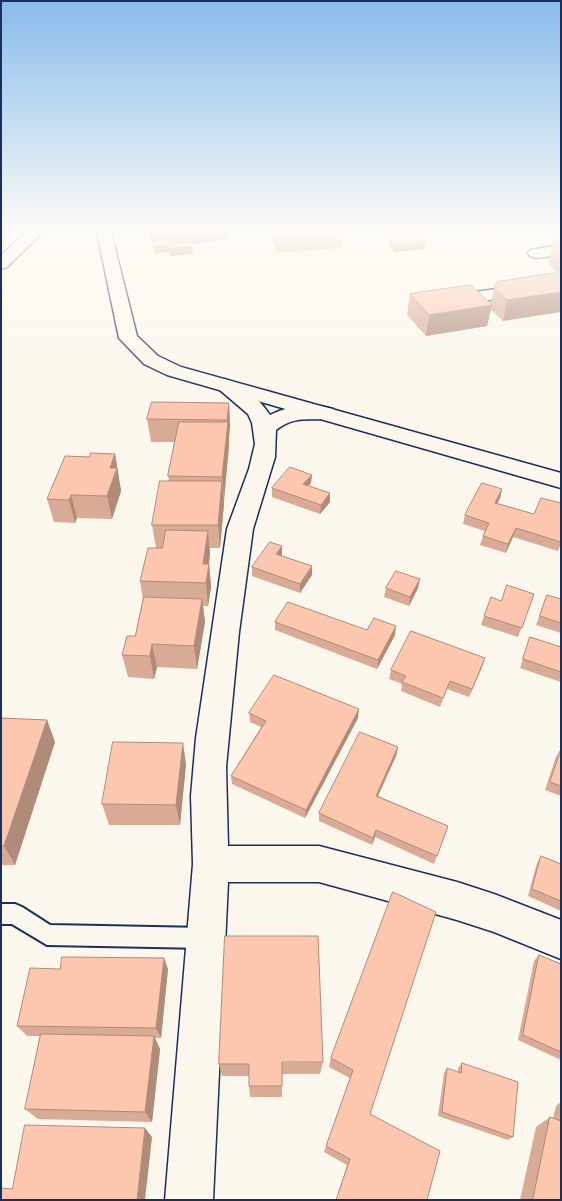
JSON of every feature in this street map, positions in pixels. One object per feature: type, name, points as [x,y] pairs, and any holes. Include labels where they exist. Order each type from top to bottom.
[{"type":"street","points":[[114,284],[122,321],[128,338],[150,360],[174,371],[561,481]]},
{"type":"street","points":[[432,303],[561,285]]},
{"type":"street","points":[[189,1200],[211,864],[208,812],[210,752],[227,606],[241,525],[261,469],[266,441],[265,428],[256,411],[245,398],[224,385]]},
{"type":"street","points":[[265,428],[276,419],[287,414],[305,412],[326,413]]},
{"type":"street","points":[[211,864],[319,864],[457,901],[494,913],[561,940]]},
{"type":"lane","points":[[1,914],[15,914],[47,935],[207,938]]},
{"type":"building","points":[[496,284],[561,284],[561,292],[507,300],[494,288]]},
{"type":"building","points":[[471,285],[492,305],[429,315],[410,294]]},
{"type":"building","points":[[152,402],[229,403],[227,420],[147,419]]},
{"type":"building","points":[[179,422],[228,422],[222,477],[168,476]]},
{"type":"building","points":[[91,453],[115,454],[110,468],[117,468],[107,496],[71,495],[69,500],[47,499],[65,456],[89,457]]},
{"type":"building","points":[[290,467],[312,475],[303,484],[330,493],[321,505],[272,488]]},
{"type":"building","points":[[160,481],[222,481],[218,525],[152,525]]},
{"type":"building","points":[[482,483],[502,489],[495,503],[534,514],[541,498],[561,503],[561,542],[516,528],[508,544],[483,536],[489,523],[465,515]]},
{"type":"building","points":[[166,530],[208,531],[203,564],[209,564],[206,583],[140,581],[148,548],[162,548]]},
{"type":"building","points":[[270,542],[282,546],[276,554],[312,566],[300,584],[252,567]]},
{"type":"building","points":[[396,571],[420,579],[410,597],[386,588]]},
{"type":"building","points":[[507,585],[534,594],[522,628],[484,616],[491,597],[501,601]]},
{"type":"building","points":[[547,595],[561,599],[561,623],[540,616]]},
{"type":"building","points":[[144,597],[202,599],[194,646],[152,644],[150,656],[122,655],[127,636],[135,636]]},
{"type":"building","points":[[288,602],[367,630],[374,618],[396,626],[378,660],[275,622]]},
{"type":"building","points":[[411,631],[485,658],[472,689],[450,681],[443,698],[402,682],[406,676],[391,670]]},
{"type":"building","points":[[530,637],[561,647],[561,672],[523,659]]},
{"type":"building","points":[[274,675],[359,709],[306,810],[231,776],[266,721],[249,713]]},
{"type":"building","points":[[1,718],[47,720],[4,846],[1,846]]},
{"type":"building","points":[[360,732],[398,747],[376,796],[448,826],[437,856],[376,830],[373,838],[319,813]]},
{"type":"building","points":[[113,742],[183,743],[176,805],[102,804]]},
{"type":"building","points":[[561,749],[561,786],[550,782]]},
{"type":"building","points":[[541,856],[561,864],[561,901],[532,889]]},
{"type":"building","points":[[393,892],[436,912],[370,1114],[440,1151],[427,1200],[336,1200],[350,1159],[326,1146],[353,1070],[331,1058]]},
{"type":"building","points":[[225,936],[318,936],[323,1062],[282,1062],[282,1086],[249,1086],[249,1064],[219,1064]]},
{"type":"building","points":[[539,955],[561,964],[561,1052],[523,1035]]},
{"type":"building","points":[[62,957],[164,958],[156,1028],[17,1026],[30,968],[60,969]]},
{"type":"building","points":[[41,1034],[154,1036],[145,1112],[25,1109]]},
{"type":"building","points":[[462,1063],[518,1082],[513,1137],[442,1112],[447,1068],[461,1073]]},
{"type":"building","points":[[550,1117],[561,1121],[561,1200],[533,1200]]},
{"type":"building","points":[[25,1125],[145,1128],[137,1200],[1,1200],[1,1188],[12,1189]]}]
